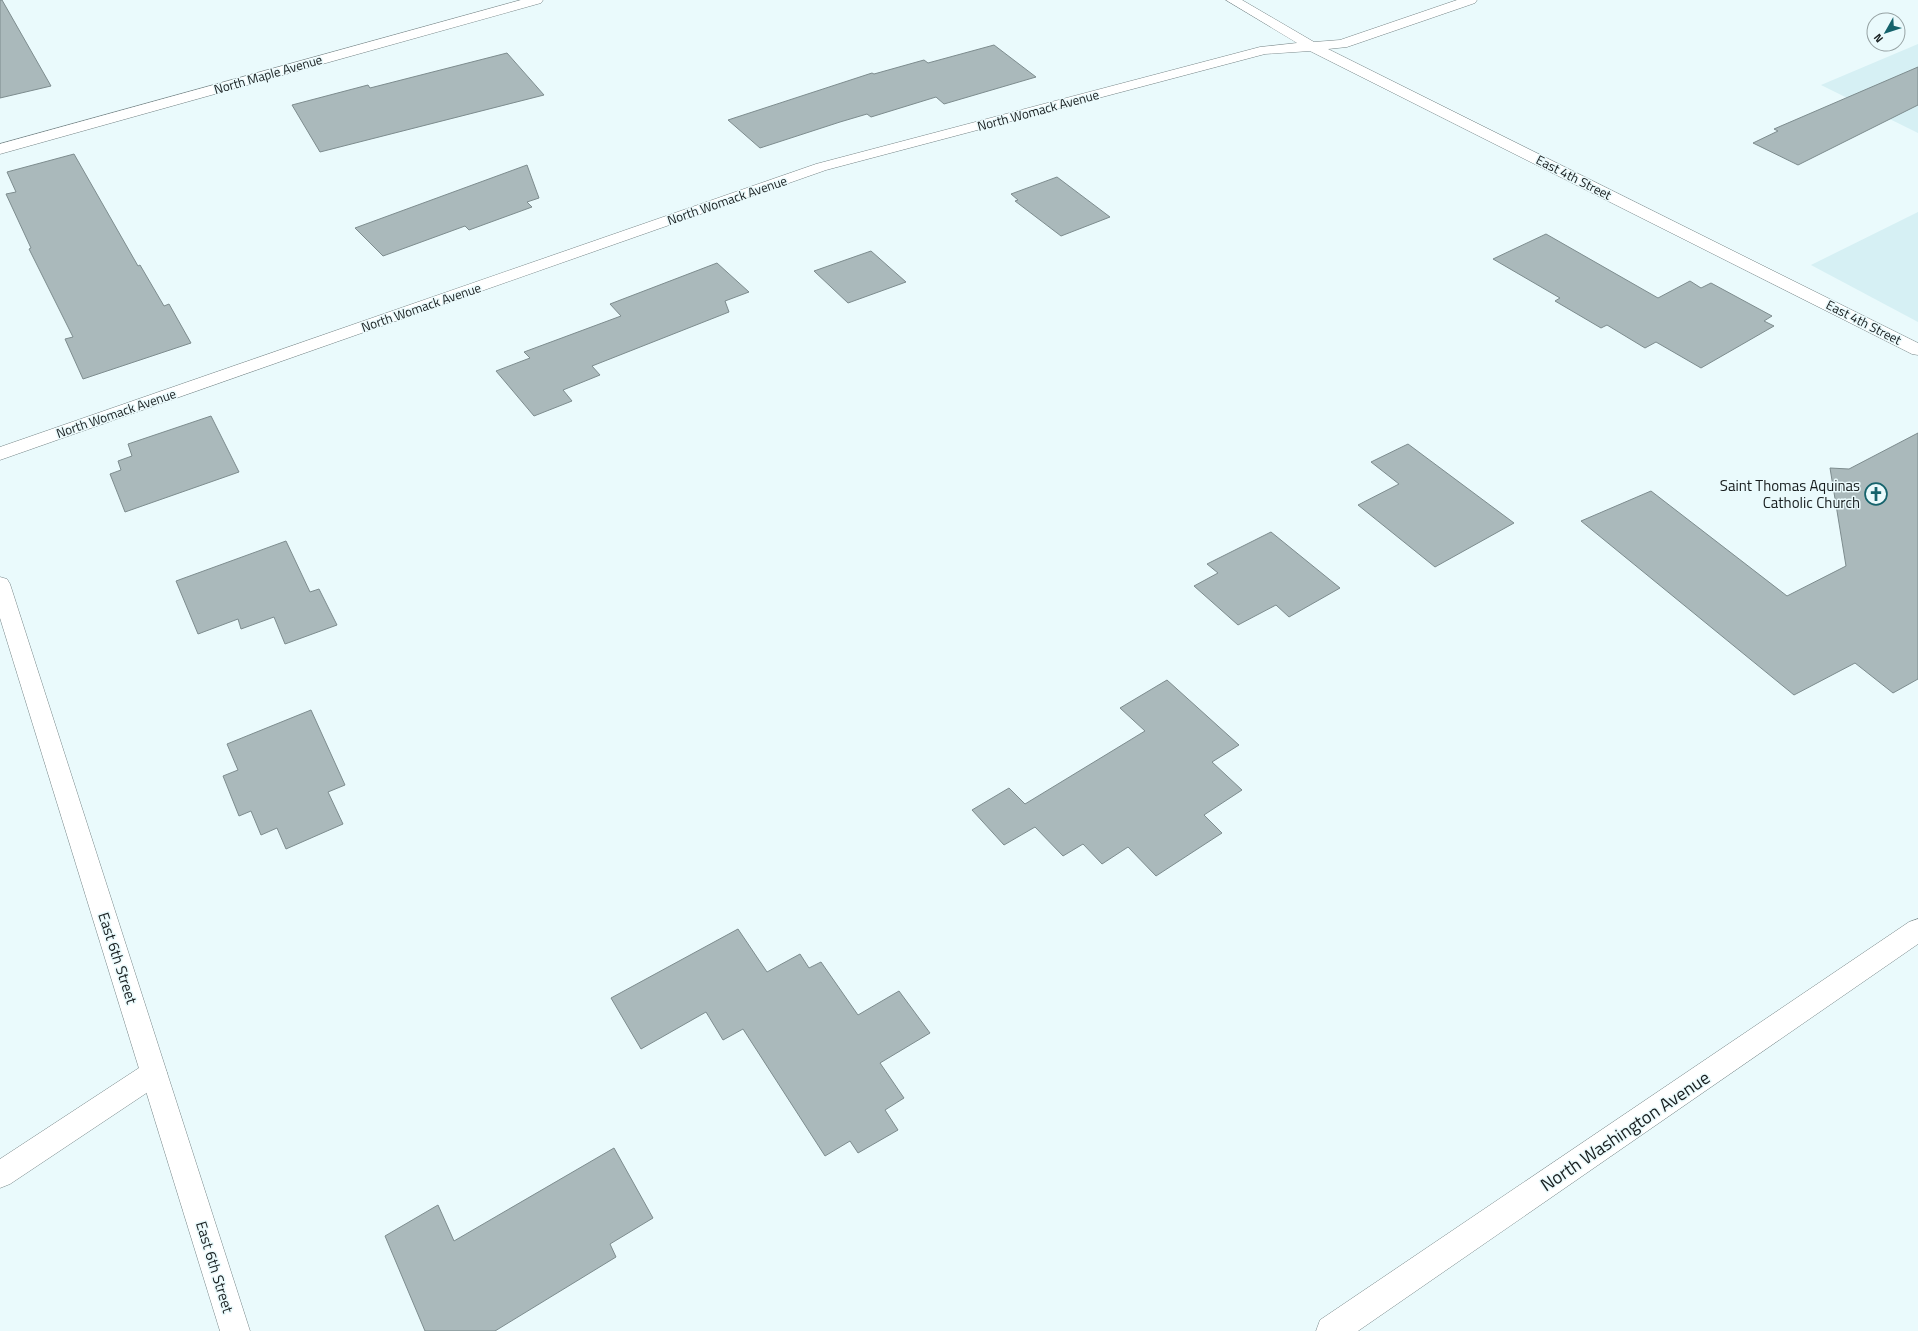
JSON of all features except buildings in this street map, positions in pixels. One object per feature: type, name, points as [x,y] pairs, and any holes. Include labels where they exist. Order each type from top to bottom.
[{"type":"street","name":"North Maple Avenue","points":[[0,149],[536,0]]},
{"type":"street","name":"East 4th Street","points":[[1233,0],[1310,46],[1918,350]]},
{"type":"street","name":"North Womack Avenue","points":[[0,454],[821,167],[1265,50],[1342,44],[1470,0]]},
{"type":"street","name":"East 6th Street","points":[[0,584],[235,1331]]},
{"type":"street","name":"North Washington Avenue","points":[[1332,1331],[1918,930]]},
{"type":"lane","points":[[0,1175],[154,1073]]},
{"type":"shaded area","points":[[1918,44],[1918,133],[1821,85],[1899,52],[1906,52],[1906,49]]},
{"type":"shaded area","points":[[1918,212],[1918,322],[1811,265]]},
{"type":"place","name":"Saint Thomas Aquinas Catholic Church","points":[[1876,494]]}]
